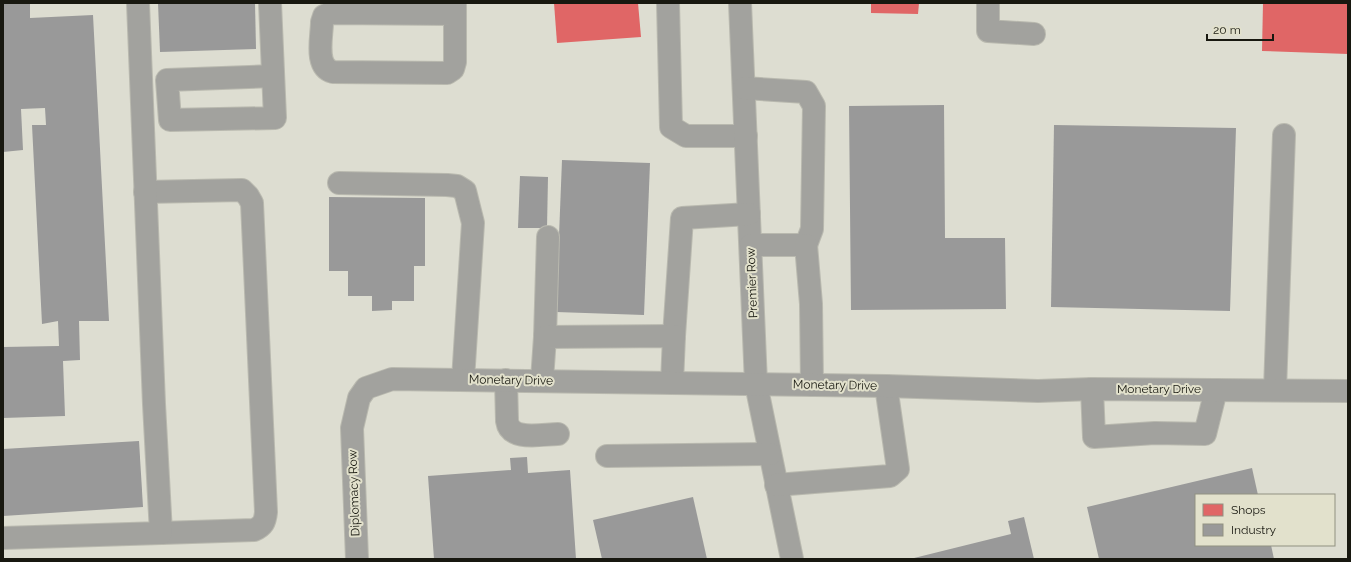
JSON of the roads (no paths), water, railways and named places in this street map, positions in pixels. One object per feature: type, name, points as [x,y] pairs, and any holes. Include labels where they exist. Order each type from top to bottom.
[{"type":"street","points":[[138,3],[154,404],[161,533]]},
{"type":"street","points":[[270,3],[275,118],[170,120],[167,80],[273,76]]},
{"type":"street","points":[[668,3],[671,127],[686,136],[746,136]]},
{"type":"street","name":"Premier Row","points":[[740,3],[756,384],[792,559]]},
{"type":"street","points":[[988,3],[988,31],[1034,34]]},
{"type":"street","points":[[455,8],[455,62],[453,69],[447,73],[333,72],[327,70],[323,66],[321,58],[322,22],[324,16],[330,13],[455,8]]},
{"type":"street","points":[[744,88],[806,92],[814,106],[812,229],[806,245],[811,304],[812,385]]},
{"type":"street","points":[[1274,390],[1284,135]]},
{"type":"street","points":[[339,183],[447,185],[457,186],[465,191],[473,222],[463,380]]},
{"type":"street","points":[[3,538],[254,530],[260,527],[265,521],[264,457],[252,203],[242,190],[145,192]]},
{"type":"street","points":[[672,383],[682,218],[750,214]]},
{"type":"street","points":[[542,380],[545,337],[548,236]]},
{"type":"street","points":[[751,245],[806,245]]},
{"type":"street","points":[[545,337],[674,336]]},
{"type":"street","name":"Monetary Drive","points":[[352,428],[359,398],[366,388],[392,379],[886,386],[1038,391],[1092,389],[1348,391]]},
{"type":"street","points":[[506,380],[508,427],[513,432],[521,435],[558,434]]},
{"type":"street","points":[[776,485],[890,476],[898,469],[886,386]]},
{"type":"street","points":[[1092,389],[1094,437],[1155,433],[1205,434],[1216,390]]},
{"type":"street","name":"Diplomacy Row","points":[[352,428],[357,559]]},
{"type":"street","points":[[607,456],[770,454]]}]
